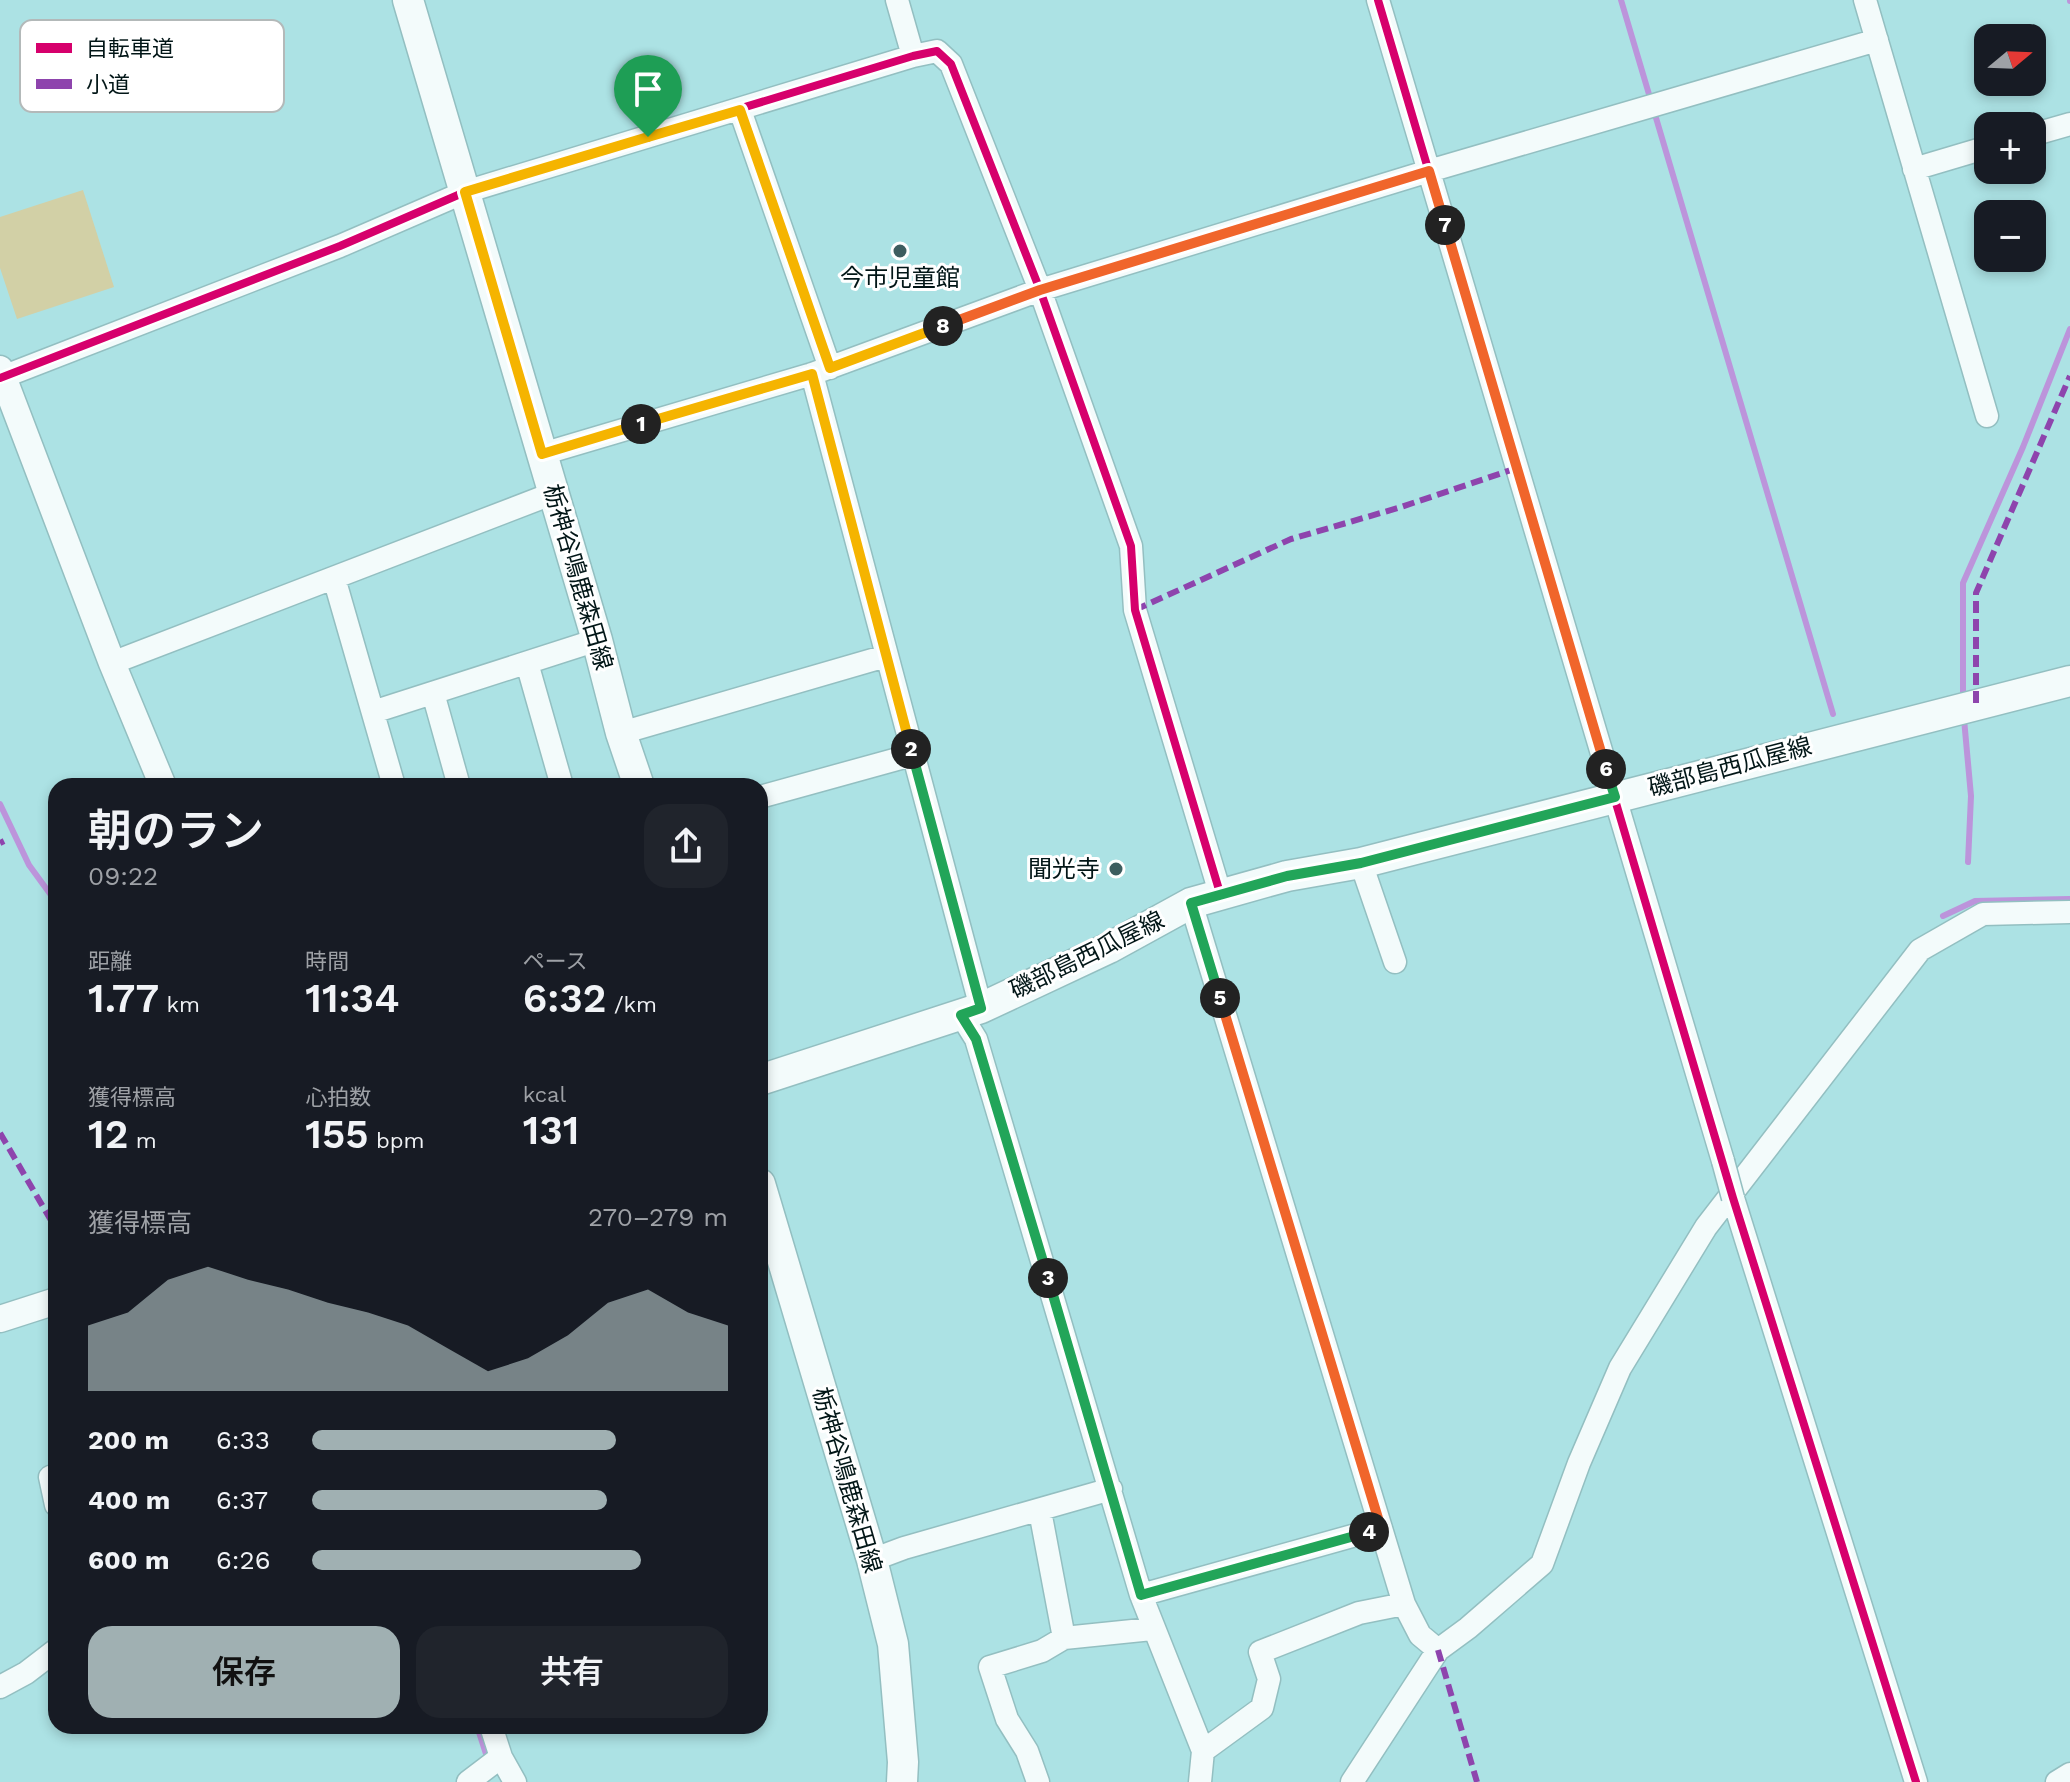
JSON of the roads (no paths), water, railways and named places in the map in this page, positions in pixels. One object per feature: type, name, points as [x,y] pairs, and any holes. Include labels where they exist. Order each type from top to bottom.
[{"type":"main road","name":"栃神谷鳴鹿森田線","points":[[408,0],[636,778]]},
{"type":"main road","name":"磯部島西瓜屋線","points":[[768,1077],[971,1012],[1109,948],[1191,903],[1220,893],[1287,876],[1361,863],[2070,681]]},
{"type":"main road","name":"栃神谷鳴鹿森田線","points":[[768,1211],[872,1560],[893,1644],[902,1782]]},
{"type":"street","points":[[897,0],[913,56]]},
{"type":"street","points":[[1378,0],[1733,1198],[1916,1782]]},
{"type":"street","points":[[1865,0],[1987,416]]},
{"type":"street","points":[[542,454],[821,371],[1040,290],[1429,171],[1877,40]]},
{"type":"street","points":[[160,778],[1,375],[340,246],[465,192],[937,51],[951,64],[1040,290],[1131,546],[1135,610],[1220,893]]},
{"type":"street","points":[[740,110],[821,371],[976,1039],[1141,1595],[1203,1751],[1200,1782]]},
{"type":"street","points":[[2046,131],[2070,124]]},
{"type":"street","points":[[1914,169],[1974,151]]},
{"type":"street","points":[[112,663],[554,493]]},
{"type":"street","points":[[334,578],[392,778]]},
{"type":"street","points":[[373,712],[597,640]]},
{"type":"street","points":[[621,733],[886,656]]},
{"type":"street","points":[[527,663],[560,778]]},
{"type":"street","points":[[433,693],[457,778]]},
{"type":"street","points":[[768,795],[912,755]]},
{"type":"street","points":[[1361,863],[1395,962]]},
{"type":"street","points":[[1191,903],[1404,1604],[1420,1635],[1438,1650]]},
{"type":"street","points":[[1352,1782],[1438,1650],[1542,1564],[1579,1463],[1620,1368],[1706,1227],[1920,950],[1983,914],[2070,912]]},
{"type":"street","points":[[0,1319],[48,1304]]},
{"type":"street","points":[[872,1560],[1111,1489]]},
{"type":"street","points":[[1040,1511],[1064,1638]]},
{"type":"street","points":[[1141,1595],[1381,1528]]},
{"type":"street","points":[[1203,1751],[1262,1708],[1269,1679],[1260,1652],[1359,1613],[1404,1604]]},
{"type":"street","points":[[1038,1782],[1027,1751],[1007,1719],[990,1667],[1042,1651],[1064,1638],[1152,1629]]},
{"type":"street","points":[[0,1687],[48,1656]]},
{"type":"street","points":[[494,1734],[501,1757],[515,1782]]},
{"type":"street","points":[[472,1779],[501,1757]]},
{"type":"street","points":[[2057,1782],[2070,1774]]},
{"type":"waterway","points":[[1621,0],[1833,714]]},
{"type":"waterway","points":[[1963,699],[1963,583],[2023,447],[2070,329]]},
{"type":"waterway","points":[[1964,719],[1971,796],[1968,862]]},
{"type":"waterway","points":[[0,804],[29,865],[48,891]]},
{"type":"waterway","points":[[1943,916],[1975,901],[2070,899]]},
{"type":"waterway","points":[[480,1734],[488,1760]]},
{"type":"place","name":"今市児童館","points":[[900,251]]},
{"type":"place","name":"聞光寺","points":[[1116,869]]}]
